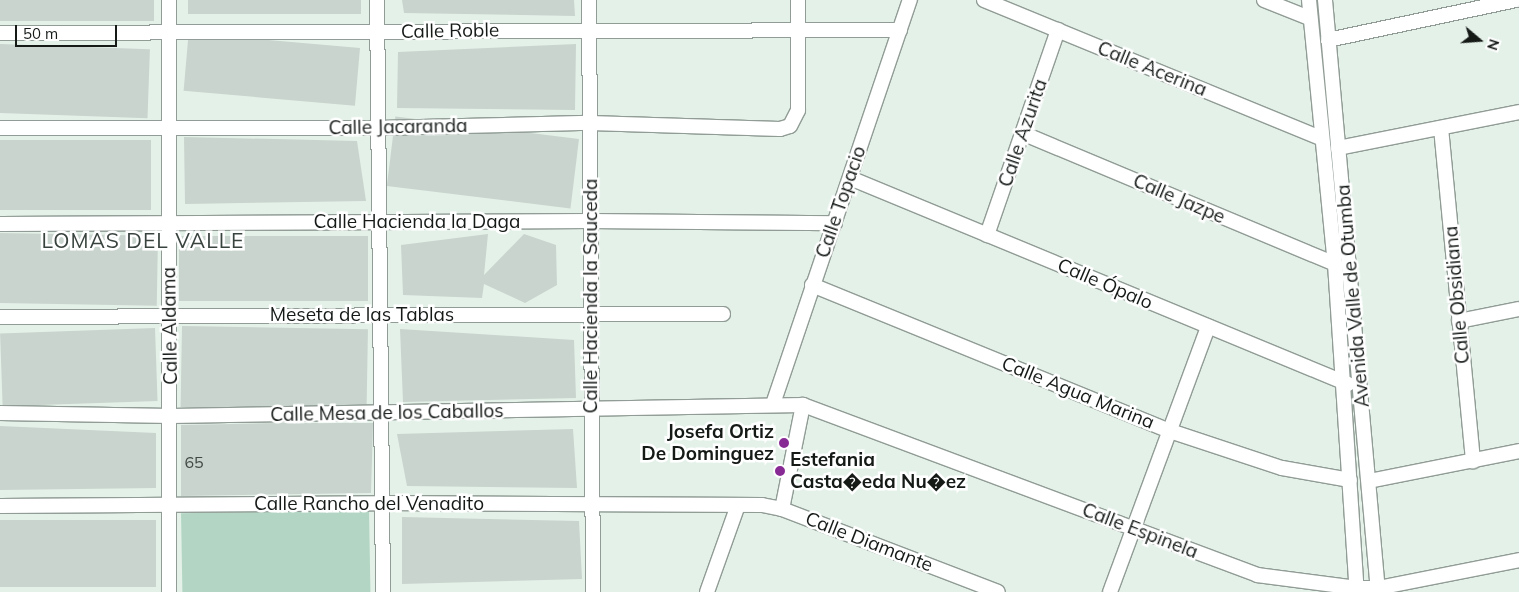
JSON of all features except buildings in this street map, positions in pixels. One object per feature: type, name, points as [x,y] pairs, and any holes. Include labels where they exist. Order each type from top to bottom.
[{"type":"street","name":"Calle Aldama","points":[[169,0],[169,315],[171,416],[169,592]]},
{"type":"street","points":[[377,0],[380,315],[383,413],[383,592]]},
{"type":"street","name":"Calle Hacienda la Sauceda","points":[[589,0],[593,592]]},
{"type":"street","points":[[798,0],[798,28]]},
{"type":"street","name":"Calle Topacio","points":[[773,404],[910,0]]},
{"type":"street","name":"Calle Acerina","points":[[984,0],[1320,138]]},
{"type":"street","points":[[1264,0],[1309,18]]},
{"type":"street","name":"Avenida Valle de Otumba","points":[[1309,0],[1320,138],[1335,264],[1357,590]]},
{"type":"street","name":"Avenida Valle de Otumba","points":[[1326,0],[1338,148],[1362,387],[1378,590]]},
{"type":"street","points":[[1328,40],[1516,0]]},
{"type":"street","name":"Calle Roble","points":[[0,33],[169,35],[798,28],[900,30]]},
{"type":"street","name":"Calle Jacaranda","points":[[0,128],[169,126],[378,128],[590,123],[780,129],[794,120],[798,110],[798,28]]},
{"type":"street","name":"Calle Azurita","points":[[987,235],[1058,30]]},
{"type":"street","points":[[1338,148],[1519,112]]},
{"type":"street","name":"Calle Obsidiana","points":[[1441,128],[1473,461]]},
{"type":"street","name":"Calle Jazpe","points":[[1022,133],[1335,264]]},
{"type":"street","name":"Calle Ópalo","points":[[850,178],[1342,383],[1362,387]]},
{"type":"street","name":"Calle Hacienda la Daga","points":[[0,224],[590,221],[835,223]]},
{"type":"street","name":"Calle Agua Marina","points":[[812,285],[1170,431],[1282,468],[1350,480]]},
{"type":"street","points":[[1459,321],[1519,309]]},
{"type":"street","name":"Meseta de las Tablas","points":[[0,317],[723,314]]},
{"type":"street","points":[[1110,592],[1208,327]]},
{"type":"street","name":"Calle Espinela","points":[[773,404],[803,405],[1257,575],[1357,590],[1378,590],[1519,560]]},
{"type":"street","name":"Calle Mesa de los Caballos","points":[[0,413],[171,416],[592,411],[773,404]]},
{"type":"street","points":[[782,508],[803,405]]},
{"type":"street","points":[[1369,481],[1519,451]]},
{"type":"street","name":"Calle Rancho del Venadito","points":[[0,506],[382,503],[738,506]]},
{"type":"street","points":[[707,592],[738,506]]},
{"type":"street","name":"Calle Diamante","points":[[738,506],[782,508],[998,592]]},
{"type":"green space","points":[[369,510],[370,592],[182,592],[181,513]]},
{"type":"place","name":"Josefa Ortiz De Dominguez","points":[[784,443]]},
{"type":"place","name":"Estefania Casta�eda Nu�ez","points":[[780,471]]},
{"type":"district","name":"LOMAS DEL VALLE","points":[[143,240]]}]
